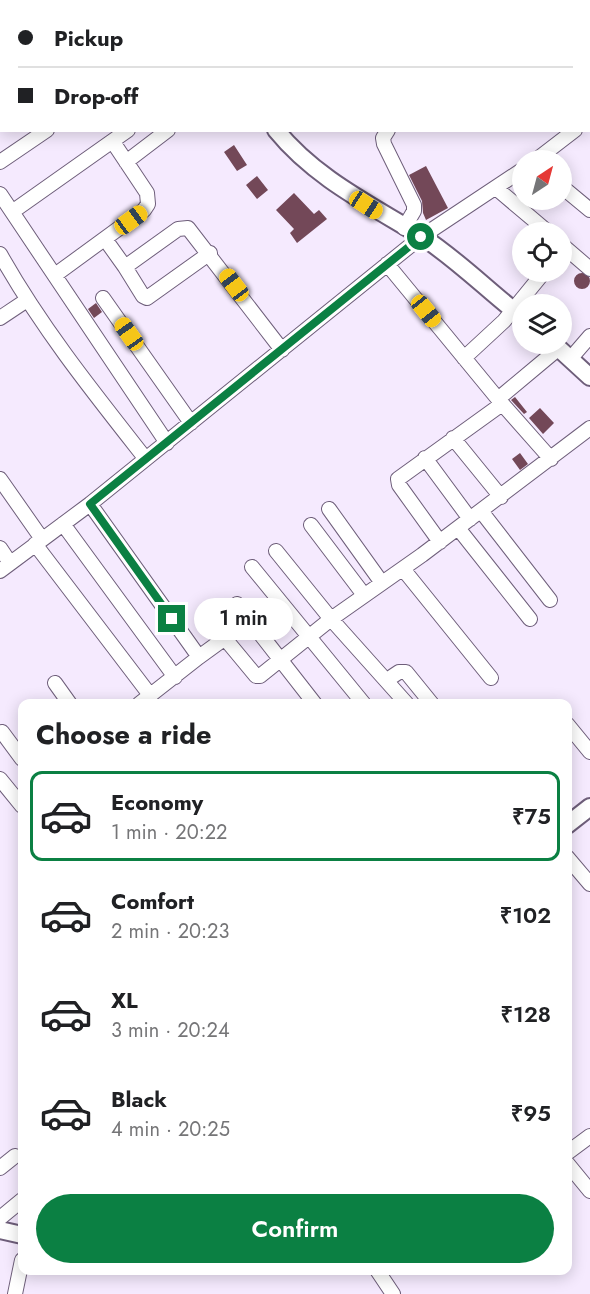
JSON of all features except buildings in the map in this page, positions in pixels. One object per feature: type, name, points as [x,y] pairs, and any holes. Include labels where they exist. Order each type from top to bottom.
[{"type":"street","points":[[0,162],[44,132]]},
{"type":"street","points":[[125,132],[5,205],[55,275],[167,443]]},
{"type":"street","points":[[126,162],[165,132]]},
{"type":"street","points":[[278,132],[286,143],[331,183],[421,237],[512,309]]},
{"type":"street","points":[[389,132],[383,141],[414,205],[414,211],[404,228]]},
{"type":"street","points":[[549,150],[572,132]]},
{"type":"street","points":[[55,275],[144,210],[148,204],[147,193],[112,142]]},
{"type":"street","points":[[0,548],[5,567],[167,443],[421,237],[512,178]]},
{"type":"street","points":[[497,189],[536,222]]},
{"type":"street","points":[[572,195],[590,210]]},
{"type":"street","points":[[125,267],[183,226],[193,232],[210,253],[282,350]]},
{"type":"street","points":[[105,239],[143,296],[147,298],[210,253]]},
{"type":"street","points":[[0,254],[27,300],[82,378],[145,458]]},
{"type":"street","points":[[572,255],[590,269]]},
{"type":"street","points":[[387,264],[500,402],[551,459]]},
{"type":"street","points":[[103,298],[191,423]]},
{"type":"street","points":[[1,315],[27,300]]},
{"type":"street","points":[[464,358],[512,317]]},
{"type":"street","points":[[572,345],[590,336]]},
{"type":"street","points":[[440,542],[398,482],[400,477],[500,402],[556,354]]},
{"type":"street","points":[[565,354],[590,377]]},
{"type":"street","points":[[0,479],[39,542],[144,699],[224,640],[230,643],[258,677],[331,619],[440,542],[590,428]]},
{"type":"street","points":[[453,438],[501,497]]},
{"type":"street","points":[[425,458],[470,519],[530,619]]},
{"type":"street","points":[[90,504],[199,657]]},
{"type":"street","points":[[329,509],[382,583]]},
{"type":"street","points":[[470,519],[550,600]]},
{"type":"street","points":[[63,524],[175,677]]},
{"type":"street","points":[[311,525],[364,596]]},
{"type":"street","points":[[276,551],[331,619],[403,699]]},
{"type":"street","points":[[252,567],[360,699]]},
{"type":"street","points":[[402,569],[491,678]]},
{"type":"street","points":[[237,604],[311,699]]},
{"type":"street","points":[[387,680],[399,672],[406,672],[428,699]]},
{"type":"street","points":[[55,683],[66,699]]},
{"type":"street","points":[[572,730],[590,752]]},
{"type":"street","points":[[2,732],[18,754]]},
{"type":"street","points":[[0,779],[18,797]]},
{"type":"street","points":[[572,821],[590,807]]},
{"type":"street","points":[[572,863],[590,884]]},
{"type":"street","points":[[572,1149],[590,1136]]},
{"type":"street","points":[[0,1168],[15,1156]]},
{"type":"street","points":[[572,1168],[587,1182]]},
{"type":"street","points":[[0,1218],[18,1203]]},
{"type":"street","points":[[0,1230],[18,1235]]},
{"type":"street","points":[[15,1294],[19,1275]]},
{"type":"street","points":[[380,1275],[393,1294]]},
{"type":"route","points":[[172,619],[90,504],[421,237]]}]
